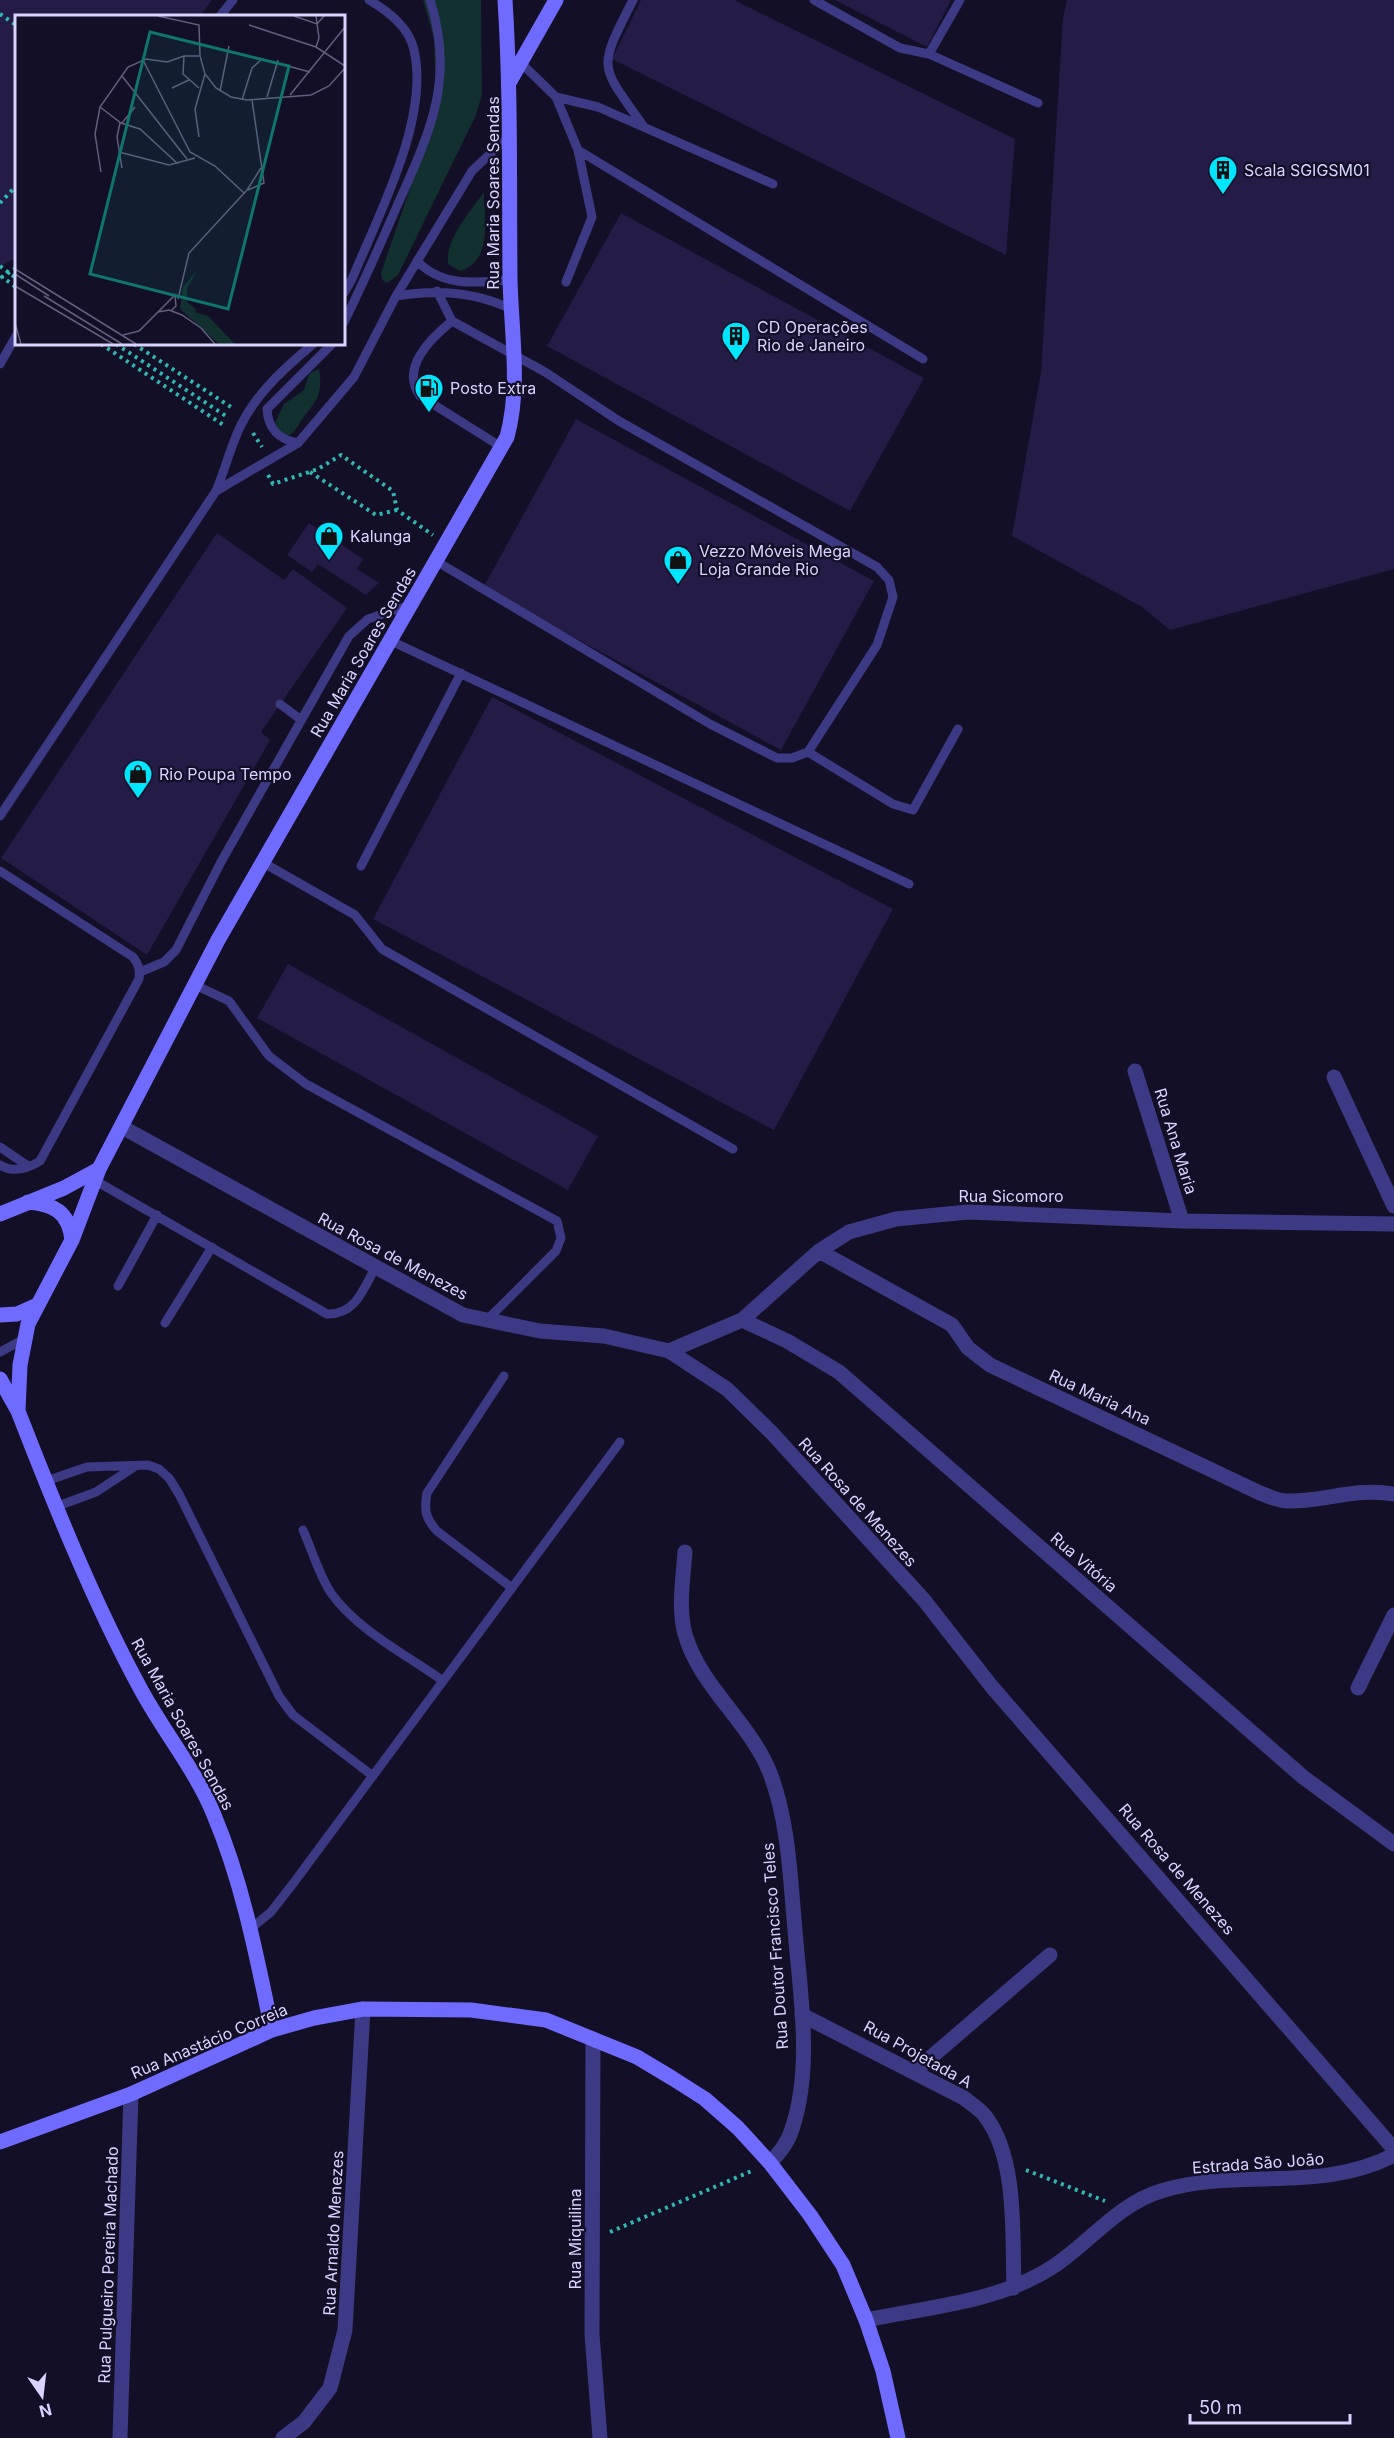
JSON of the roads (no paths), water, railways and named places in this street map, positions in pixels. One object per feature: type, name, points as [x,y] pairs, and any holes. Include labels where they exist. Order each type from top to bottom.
[{"type":"main road","name":"Rua Maria Soares Sendas","points":[[18,1411],[20,1365],[24,1339],[36,1306],[72,1240],[98,1175],[122,1127],[262,862],[389,640],[503,448],[514,410],[510,280],[510,81],[505,0]]},
{"type":"main road","name":"Rua Maria Soares Sendas","points":[[510,81],[556,0]]},
{"type":"main road","points":[[0,1214],[25,1202],[98,1175]]},
{"type":"main road","points":[[25,1202],[45,1204],[59,1209],[68,1221],[72,1240]]},
{"type":"main road","points":[[0,1315],[17,1314],[36,1306]]},
{"type":"main road","name":"Rua Maria Soares Sendas","points":[[0,1379],[18,1411],[113,1635],[139,1686],[213,1812],[232,1864],[250,1929],[272,2030]]},
{"type":"main road","name":"Rua Anastácio Correia","points":[[0,2142],[132,2094],[272,2030],[314,2018],[363,2009],[471,2010],[546,2020],[637,2057],[705,2099],[738,2128],[770,2163],[810,2215],[843,2265],[884,2372],[898,2438]]},
{"type":"street","name":"Rua Ana Maria","points":[[1135,1071],[1182,1221]]},
{"type":"street","points":[[1334,1077],[1394,1206]]},
{"type":"street","name":"Rua Rosa de Menezes","points":[[122,1127],[463,1315],[540,1331],[604,1336],[669,1351],[728,1389],[924,1600],[992,1687],[1239,1967],[1394,2149]]},
{"type":"street","name":"Rua Sicomoro","points":[[669,1351],[742,1320],[819,1251],[849,1232],[896,1218],[956,1213],[1067,1214],[1182,1221],[1394,1224]]},
{"type":"street","name":"Rua Maria Ana","points":[[819,1251],[952,1325],[968,1348],[990,1365],[1260,1494],[1285,1501],[1366,1491],[1394,1494]]},
{"type":"street","name":"Rua Vitória","points":[[742,1320],[787,1341],[839,1372],[1303,1778],[1394,1844]]},
{"type":"street","name":"Rua Doutor Francisco Teles","points":[[685,1552],[681,1596],[684,1632],[693,1655],[757,1744],[782,1812],[802,2015],[801,2086],[792,2131],[783,2148],[770,2163]]},
{"type":"street","points":[[1358,1688],[1394,1615]]},
{"type":"street","points":[[915,2071],[1050,1955]]},
{"type":"street","name":"Rua Arnaldo Menezes","points":[[283,2438],[304,2422],[330,2388],[345,2330],[363,2009]]},
{"type":"street","name":"Rua Projetada A","points":[[802,2015],[915,2071],[964,2098],[985,2115],[997,2137],[1005,2162],[1014,2288]]},
{"type":"street","name":"Rua Miquilina","points":[[593,2039],[592,2334],[600,2438]]},
{"type":"street","name":"Rua Pulgueiro Pereira Machado","points":[[120,2438],[132,2094]]},
{"type":"street","name":"Estrada São João","points":[[866,2320],[1014,2288],[1053,2266],[1124,2209],[1161,2191],[1205,2182],[1283,2180],[1346,2174],[1372,2166],[1394,2155]]},
{"type":"lane","points":[[221,15],[233,0]]},
{"type":"lane","points":[[345,292],[403,150],[413,120],[417,90],[414,50],[403,27],[391,13],[369,0]]},
{"type":"lane","points":[[345,320],[433,123],[441,69],[436,16],[430,0]]},
{"type":"lane","points":[[633,0],[607,53],[606,65],[611,80],[644,127]]},
{"type":"lane","points":[[814,0],[900,48],[929,54],[1038,103]]},
{"type":"lane","points":[[929,54],[960,0]]},
{"type":"lane","points":[[521,63],[556,97],[578,150],[592,216],[566,282]]},
{"type":"lane","points":[[556,97],[597,107],[773,184]]},
{"type":"lane","points":[[216,491],[298,443],[354,377],[396,296],[472,171],[510,135]]},
{"type":"lane","points":[[578,150],[923,359]]},
{"type":"lane","points":[[417,261],[429,274],[442,280],[510,280]]},
{"type":"lane","points":[[396,296],[437,291],[489,298],[511,309]]},
{"type":"lane","points":[[436,561],[710,724],[777,758],[792,758],[808,752],[877,645],[893,597],[889,580],[877,567],[619,421],[545,372],[452,321],[437,291]]},
{"type":"lane","points":[[452,321],[428,341],[412,373],[412,386],[420,396],[503,448]]},
{"type":"lane","points":[[0,364],[15,338]]},
{"type":"lane","points":[[0,816],[216,491],[243,422],[271,381],[312,345]]},
{"type":"lane","points":[[298,443],[284,440],[272,430],[267,408],[331,345]]},
{"type":"lane","points":[[140,972],[164,962],[176,950],[221,862],[349,636],[368,619],[411,604]]},
{"type":"lane","points":[[389,640],[909,884]]},
{"type":"lane","points":[[361,866],[461,673]]},
{"type":"lane","points":[[280,704],[300,720]]},
{"type":"lane","points":[[808,752],[893,804],[913,810],[958,729]]},
{"type":"lane","points":[[262,862],[349,910],[382,949],[733,1149]]},
{"type":"lane","points":[[0,873],[133,957],[140,972],[139,980],[40,1161],[9,1171],[0,1165]]},
{"type":"lane","points":[[195,985],[229,1001],[269,1056],[306,1084],[557,1221],[561,1238],[556,1251],[487,1320]]},
{"type":"lane","points":[[0,1147],[28,1166]]},
{"type":"lane","points":[[98,1175],[157,1215],[327,1314],[338,1315],[355,1304],[375,1268]]},
{"type":"lane","points":[[118,1286],[157,1215]]},
{"type":"lane","points":[[165,1323],[212,1247]]},
{"type":"lane","points":[[0,1352],[24,1339]]},
{"type":"lane","points":[[504,1376],[427,1493],[424,1507],[428,1521],[437,1531],[512,1588]]},
{"type":"lane","points":[[250,1929],[271,1912],[620,1442]]},
{"type":"lane","points":[[46,1481],[87,1467],[134,1467],[148,1464],[159,1469],[169,1478],[279,1696],[293,1715],[373,1776]]},
{"type":"lane","points":[[58,1506],[96,1492],[134,1467]]},
{"type":"lane","points":[[303,1530],[330,1591],[339,1603],[371,1630],[443,1681]]},
{"type":"place","name":"Scala SGIGSM01","points":[[1223,196]]},
{"type":"place","name":"CD Operações Rio de Janeiro","points":[[736,362]]},
{"type":"place","name":"Posto Extra","points":[[429,414]]},
{"type":"place","name":"Kalunga","points":[[329,562]]},
{"type":"place","name":"Vezzo Móveis Mega Loja Grande Rio","points":[[678,586]]},
{"type":"place","name":"Rio Poupa Tempo","points":[[138,800]]}]
